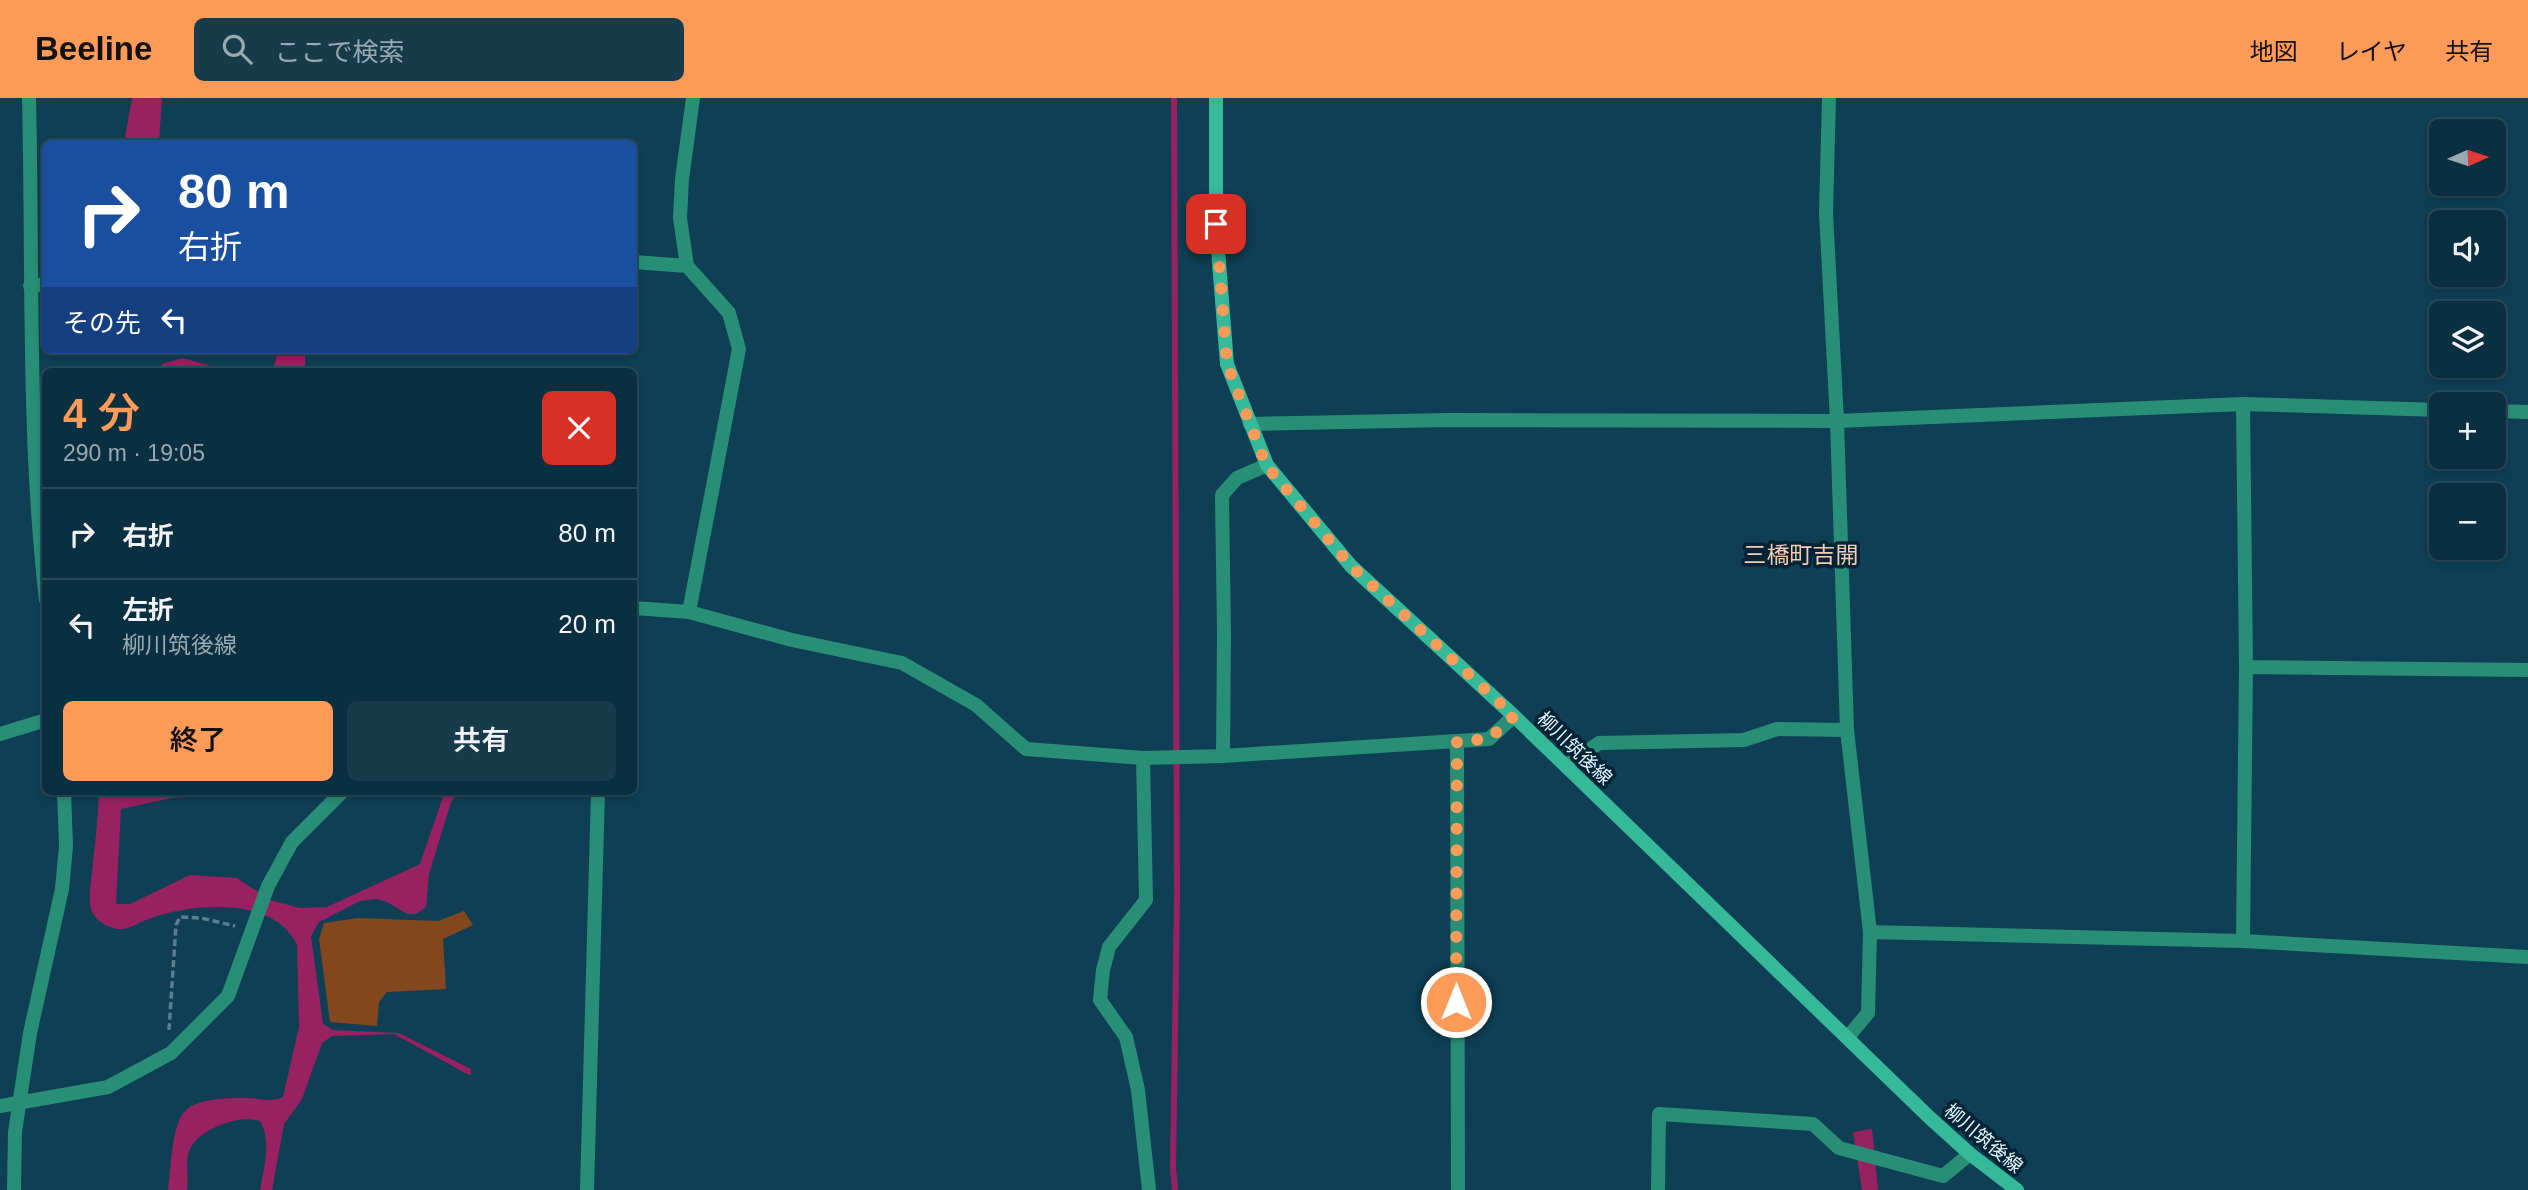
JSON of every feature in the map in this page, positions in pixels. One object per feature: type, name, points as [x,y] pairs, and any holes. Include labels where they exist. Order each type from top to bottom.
[{"type":"main road","name":"柳川筑後線","points":[[1216,98],[1216,224],[1227,364],[1266,465],[1351,566],[1514,716],[1930,1118],[1970,1154],[2017,1190]]},
{"type":"street","points":[[29,98],[35,485],[42,558]]},
{"type":"street","points":[[689,612],[739,349],[729,313],[687,266],[680,218],[682,179],[693,98]]},
{"type":"street","points":[[1829,98],[1826,212],[1837,421],[1846,730],[1870,932],[1868,1013],[1848,1037]]},
{"type":"street","points":[[637,262],[687,266]]},
{"type":"street","points":[[30,286],[42,285]]},
{"type":"street","points":[[1250,424],[1448,420],[1837,421],[2243,404],[2429,410]]},
{"type":"street","points":[[2243,404],[2246,667],[2243,941]]},
{"type":"street","points":[[2506,411],[2528,412]]},
{"type":"street","points":[[1223,757],[1223,495],[1237,478],[1266,465]]},
{"type":"street","points":[[637,608],[689,612],[792,639],[902,663],[976,705],[1026,749],[1143,758],[1223,757],[1489,739],[1514,716]]},
{"type":"street","points":[[2246,667],[2528,670]]},
{"type":"street","points":[[0,734],[42,721]]},
{"type":"street","points":[[1566,766],[1599,743],[1744,740],[1777,729],[1846,730]]},
{"type":"street","points":[[1457,741],[1458,1190]]},
{"type":"street","points":[[1143,758],[1146,900],[1109,947],[1100,1000],[1126,1037],[1138,1090],[1149,1190]]},
{"type":"street","points":[[13,1190],[19,1103],[30,1032],[62,889],[66,846],[64,795]]},
{"type":"street","points":[[0,1106],[108,1087],[167,1055],[228,996],[268,886],[292,842],[339,795]]},
{"type":"street","points":[[587,1190],[598,795]]},
{"type":"street","points":[[1870,932],[2243,941],[2528,957]]},
{"type":"street","points":[[1658,1190],[1659,1114],[1813,1124],[1839,1148],[1943,1176],[1970,1154]]},
{"type":"path","points":[[167,1055],[176,925],[180,917],[252,927]]},
{"type":"shaded area","points":[[132,98],[162,98],[159,140],[125,140]]},
{"type":"shaded area","points":[[278,354],[305,354],[305,368],[273,368]]},
{"type":"shaded area","points":[[183,358],[217,368],[160,368],[162,364]]},
{"type":"shaded area","points":[[99,795],[212,795],[172,798],[121,809],[116,904],[130,904],[190,875],[237,878],[270,900],[300,908],[327,907],[420,864],[444,795],[456,795],[451,802],[429,874],[426,907],[416,914],[407,914],[387,902],[376,899],[360,901],[319,922],[311,936],[323,1024],[333,1030],[399,1033],[471,1069],[471,1074],[394,1034],[332,1036],[322,1043],[302,1099],[284,1124],[272,1190],[260,1190],[266,1137],[260,1121],[251,1119],[220,1125],[201,1136],[189,1151],[187,1190],[168,1190],[177,1126],[186,1110],[198,1103],[214,1099],[269,1100],[283,1097],[299,1027],[297,945],[286,929],[271,918],[232,908],[188,909],[151,918],[128,928],[116,929],[107,926],[99,921],[91,909]]},
{"type":"shaded area","points":[[464,911],[473,925],[443,939],[446,989],[387,992],[379,1002],[377,1026],[330,1022],[319,939],[324,923],[358,918],[438,921]]},
{"type":"shaded area","points":[[1872,1129],[1878,1190],[1862,1190],[1853,1132]]},
{"type":"waterway","points":[[1174,98],[1177,895],[1173,1168],[1175,1190]]},
{"type":"district","name":"三橋町吉開","points":[[1801,555]]},
{"type":"route","points":[[1216,224],[1227,364],[1266,465],[1351,566],[1514,716],[1489,739],[1457,741],[1456,1002]]}]
